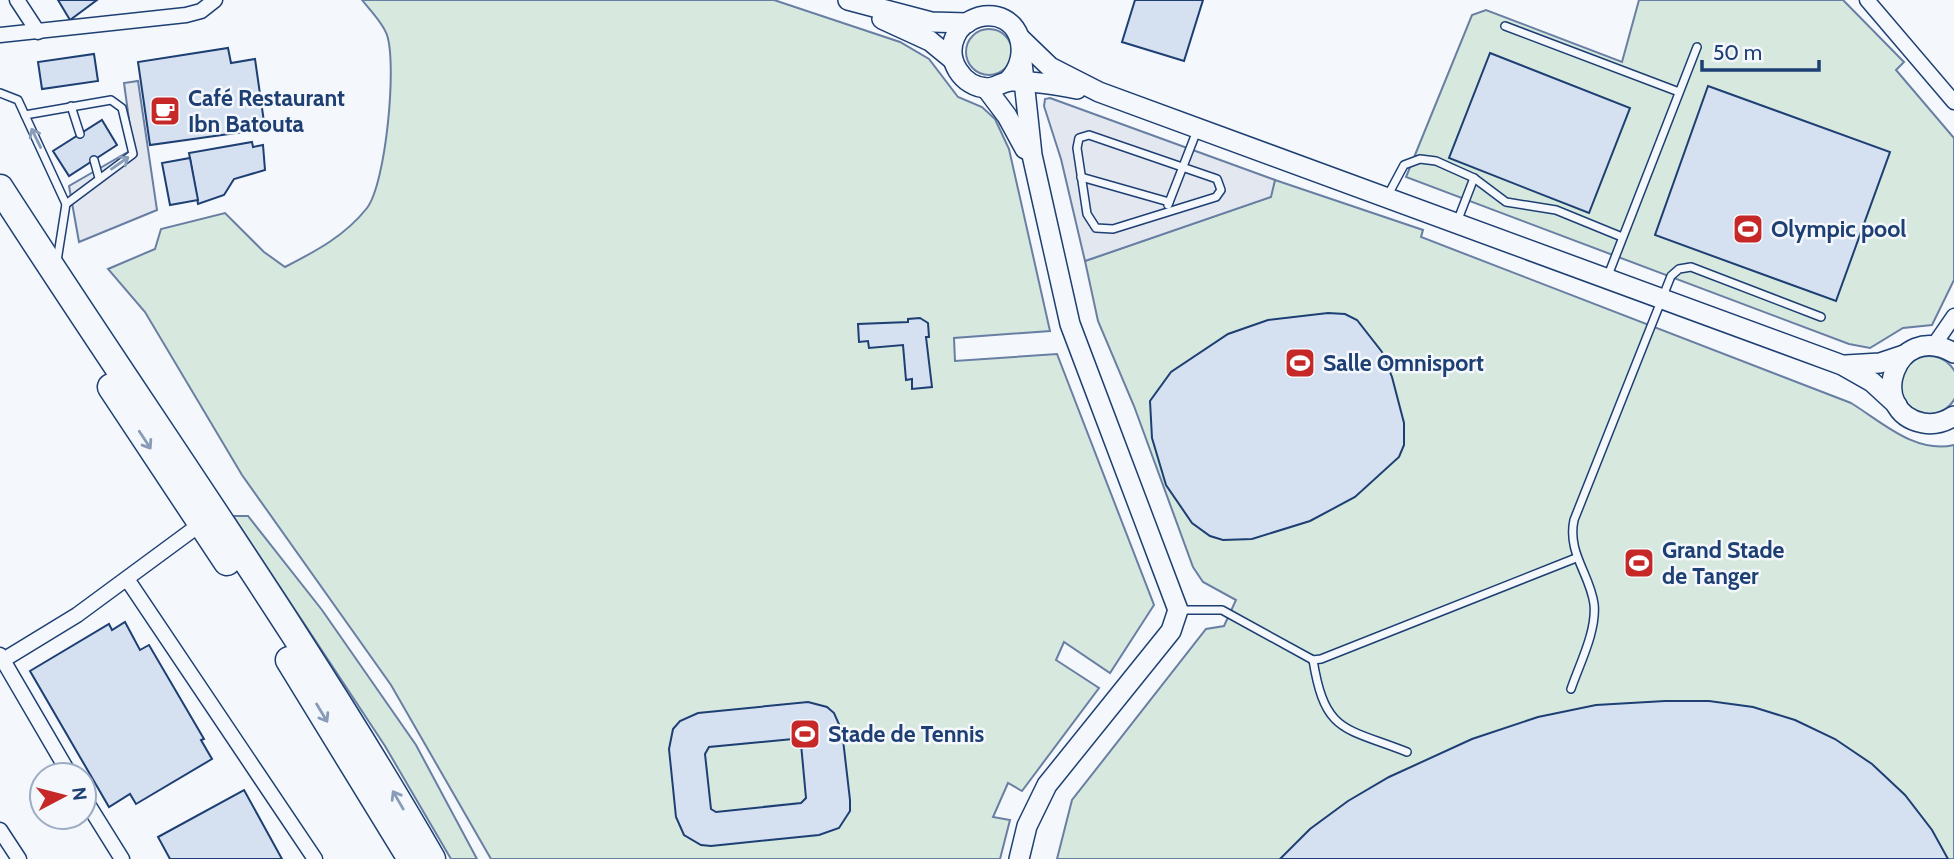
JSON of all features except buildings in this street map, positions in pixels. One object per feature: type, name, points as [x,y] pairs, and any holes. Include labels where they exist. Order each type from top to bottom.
[{"type":"highway","points":[[0,188],[208,519],[249,593],[411,859]]},
{"type":"highway","points":[[0,219],[380,769],[432,859]]},
{"type":"street","points":[[18,0],[38,32]]},
{"type":"street","points":[[0,35],[194,14],[215,0]]},
{"type":"street","points":[[848,0],[942,24],[967,23],[984,16],[995,17],[1015,29],[1021,39],[1051,67],[1099,92],[1842,365],[1872,382],[1911,419],[1927,424],[1943,422],[1954,416]]},
{"type":"street","points":[[1869,1],[1954,103]]},
{"type":"street","points":[[868,7],[887,22],[941,48],[952,59],[964,79],[986,88],[1016,131],[1038,179]]},
{"type":"street","points":[[952,59],[955,36],[967,23]]},
{"type":"street","points":[[1019,859],[1027,826],[1047,785],[1171,631],[1178,610],[1074,335],[1017,75],[1021,39]]},
{"type":"street","points":[[986,88],[1017,75],[1099,92]]},
{"type":"street","points":[[1934,345],[1954,316]]},
{"type":"street","points":[[1842,365],[1867,365],[1904,355],[1923,346],[1934,345],[1954,353]]},
{"type":"street","points":[[1897,405],[1891,385],[1893,374],[1904,355]]},
{"type":"street","points":[[62,761],[1,659],[127,579],[208,519]]},
{"type":"street","points":[[127,579],[314,859]]},
{"type":"street","points":[[98,820],[122,859]]},
{"type":"street","points":[[0,830],[19,859]]},
{"type":"lane","points":[[1505,26],[1679,92]]},
{"type":"lane","points":[[1606,278],[1697,47]]},
{"type":"lane","points":[[0,93],[16,98],[66,204],[54,272]]},
{"type":"lane","points":[[25,115],[111,100],[122,108],[134,151],[66,204]]},
{"type":"lane","points":[[71,106],[80,134]]},
{"type":"lane","points":[[1165,212],[1199,128]]},
{"type":"lane","points":[[1085,135],[1182,168],[1217,179],[1221,190],[1216,197],[1102,231],[1089,220],[1076,145],[1085,135]]},
{"type":"lane","points":[[1388,196],[1399,172],[1420,159],[1436,161],[1474,178],[1506,202],[1556,210],[1622,237]]},
{"type":"lane","points":[[94,160],[99,178]]},
{"type":"lane","points":[[1081,177],[1169,202]]},
{"type":"lane","points":[[1456,223],[1474,178]]},
{"type":"lane","points":[[1571,690],[1594,611],[1592,594],[1576,558],[1572,539],[1574,520],[1660,298],[1675,272],[1691,267],[1821,317]]},
{"type":"lane","points":[[1178,610],[1222,610],[1313,660],[1576,558]]},
{"type":"lane","points":[[1313,660],[1320,697],[1335,720],[1348,729],[1406,752]]},
{"type":"shaded area","points":[[362,0],[774,0],[900,42],[929,59],[958,97],[982,107],[995,119],[1009,149],[1050,331],[954,338],[955,361],[1057,354],[1154,605],[1110,673],[1064,642],[1056,660],[1099,688],[1022,791],[1008,783],[993,817],[1010,820],[1000,859],[491,859],[391,685],[242,475],[145,312],[108,269],[155,249],[161,229],[225,213],[264,252],[285,267],[329,242],[358,218],[374,195],[380,175],[388,123],[391,71],[385,30]]},
{"type":"shaded area","name":"Olympic pool","points":[[1639,0],[1843,0],[1904,62],[1896,70],[1954,138],[1954,280],[1932,325],[1903,328],[1870,348],[1849,344],[1406,177],[1472,15],[1486,10],[1622,62]]},
{"type":"shaded area","points":[[989,29],[1005,36],[1012,52],[1005,68],[989,75],[973,68],[966,52],[973,36]]},
{"type":"shaded area","points":[[138,81],[157,210],[79,242],[69,186],[133,149],[124,83]]},
{"type":"shaded area","points":[[1050,98],[1275,180],[1271,197],[1085,261],[1061,159],[1044,106],[1045,99]]},
{"type":"shaded area","name":"Grand Stade de Tanger","points":[[1275,180],[1423,230],[1421,237],[1851,403],[1912,441],[1940,447],[1954,445],[1954,859],[1057,859],[1072,800],[1206,629],[1224,626],[1236,600],[1203,582],[1193,567],[1134,406],[1098,321],[1085,261],[1270,197]]},
{"type":"shaded area","points":[[1929,356],[1940,358],[1953,369],[1958,385],[1956,396],[1945,409],[1929,414],[1918,412],[1905,401],[1900,385],[1902,374],[1913,361]]},
{"type":"shaded area","points":[[233,516],[248,516],[322,610],[416,745],[477,859],[451,859],[385,746]]},
{"type":"place","name":"Café Restaurant Ibn Batouta","points":[[165,111]]},
{"type":"place","name":"Olympic pool","points":[[1748,229]]},
{"type":"place","name":"Salle Omnisport","points":[[1300,363]]},
{"type":"place","name":"Grand Stade de Tanger","points":[[1639,563]]},
{"type":"place","name":"Stade de Tennis","points":[[805,734]]}]
